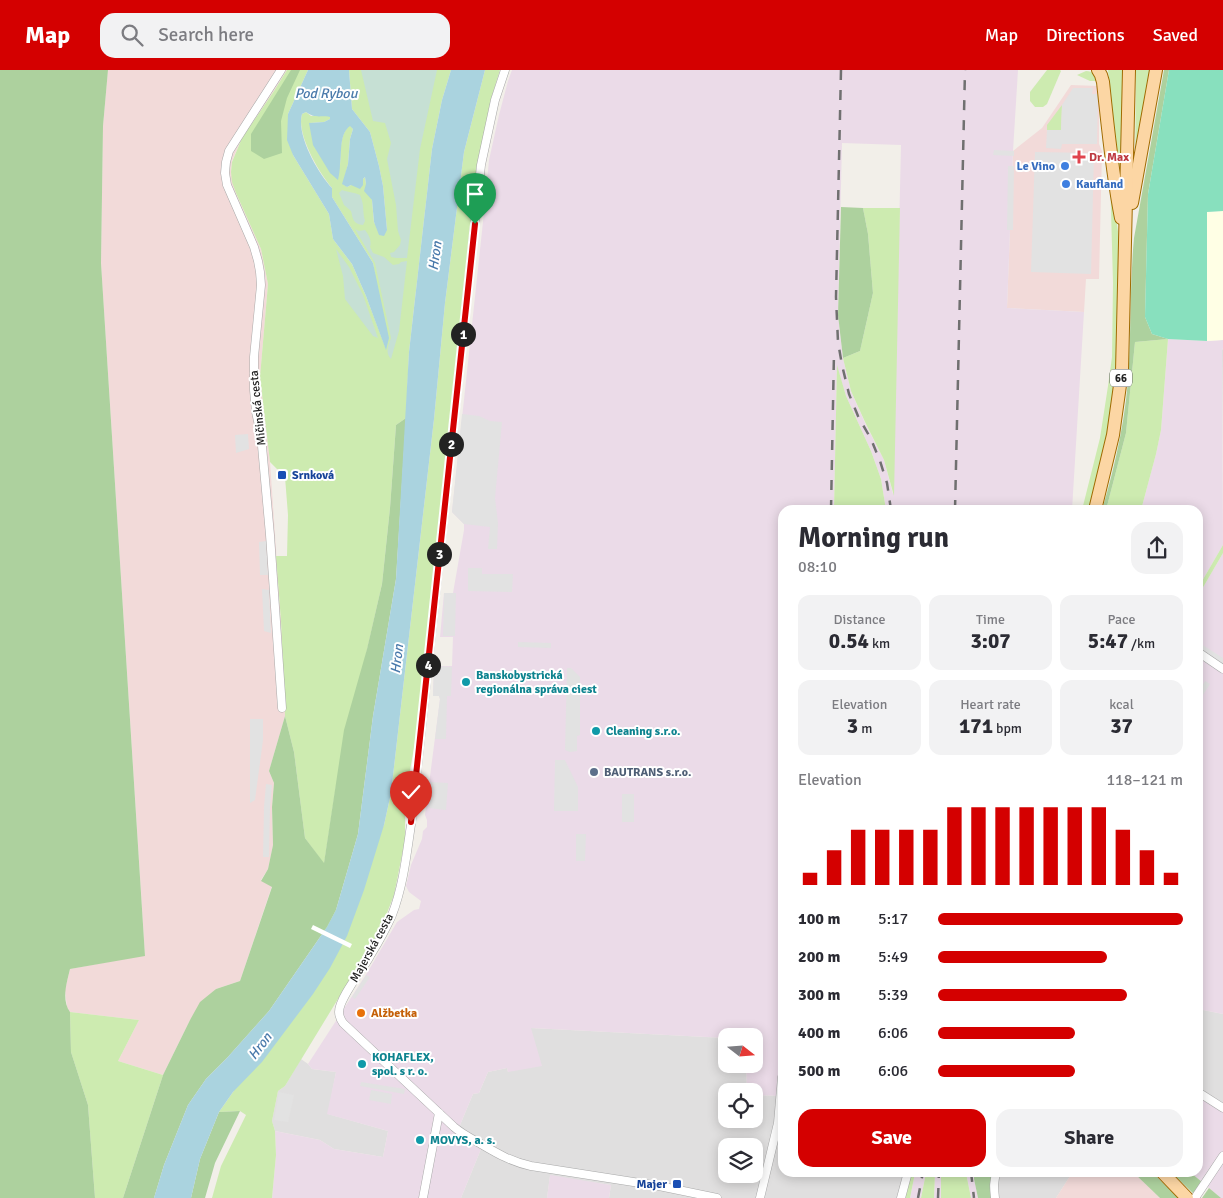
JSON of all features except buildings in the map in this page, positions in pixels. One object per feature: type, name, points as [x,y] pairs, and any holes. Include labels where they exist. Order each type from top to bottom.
[{"type":"main road","points":[[1098,70],[1103,82],[1114,181],[1125,242]]},
{"type":"main road","name":"66","points":[[1096,505],[1113,434],[1120,388],[1129,70]]},
{"type":"main road","points":[[1125,242],[1156,70]]},
{"type":"main road","points":[[1167,1177],[1185,1196]]},
{"type":"street","name":"Mičinská cesta","points":[[281,70],[232,146],[226,162],[225,173],[227,184],[254,248],[260,272],[261,285],[254,357],[254,390],[261,435],[270,535],[282,708]]},
{"type":"street","name":"Majerská cesta","points":[[505,70],[495,100],[481,165],[412,818],[406,855],[399,891],[388,924],[343,999],[339,1012],[340,1018],[343,1023],[459,1131],[506,1158],[520,1163],[659,1186],[717,1198]]},
{"type":"street","points":[[1203,655],[1223,669]]},
{"type":"street","points":[[1203,1095],[1223,1108]]},
{"type":"street","points":[[423,1198],[439,1113]]},
{"type":"street","points":[[760,1198],[778,1123]]},
{"type":"street","points":[[1195,1198],[1223,1156]]},
{"type":"street","points":[[901,1198],[907,1177]]},
{"type":"street","points":[[995,1177],[995,1198]]},
{"type":"shaded area","points":[[108,70],[287,70],[242,138],[232,161],[231,172],[236,193],[261,249],[268,284],[260,377],[270,462],[281,621],[285,716],[269,771],[274,783],[272,807],[273,845],[268,869],[261,880],[272,886],[240,981],[216,989],[190,1020],[163,1075],[118,1061],[139,1020],[70,1012],[67,1007],[65,990],[70,969],[145,955],[101,263],[103,126]]},
{"type":"shaded area","points":[[361,70],[437,70],[420,149],[407,258],[391,257],[390,253],[394,252],[400,245],[401,240],[387,159],[391,143],[385,123],[373,121]]},
{"type":"shaded area","points":[[512,70],[1018,70],[1007,308],[1084,312],[1072,505],[885,505],[881,479],[871,451],[846,396],[837,367],[834,505],[778,505],[778,1096],[763,1095],[763,1083],[747,1083],[746,1073],[763,1073],[763,1028],[718,1028],[718,1038],[531,1028],[542,1066],[508,1072],[507,1068],[488,1072],[479,1093],[473,1094],[455,1137],[481,1149],[461,1198],[272,1198],[276,1155],[275,1131],[320,1140],[334,1149],[383,1157],[388,1131],[327,1114],[336,1072],[312,1069],[308,1064],[367,973],[397,922],[414,910],[419,909],[421,901],[409,892],[406,886],[423,831],[427,827],[425,815],[440,699],[439,696],[433,696],[434,666],[452,666],[453,637],[440,637],[444,593],[453,593],[464,530],[464,524],[452,512],[489,160]],"holes":[[[842,143],[901,145],[893,494],[884,460],[851,391],[843,358],[838,315]]]},
{"type":"shaded area","points":[[1071,85],[1099,86],[1099,144],[1102,151],[1099,279],[1086,279],[1084,312],[1007,308],[1013,151],[1042,128]]},
{"type":"shaded area","points":[[1073,88],[1093,88],[1092,94],[1098,94],[1097,144],[1062,144],[1061,149],[1046,148],[1047,130],[1061,130],[1062,105]]},
{"type":"shaded area","points":[[994,150],[1014,151],[1014,156],[993,155]]},
{"type":"shaded area","name":"Kaufland","points":[[1035,152],[1094,153],[1091,274],[1031,272]]},
{"type":"shaded area","points":[[1008,166],[1014,166],[1013,230],[1007,230]]},
{"type":"shaded area","points":[[342,190],[360,195],[365,221],[363,225],[355,222],[351,211],[344,205],[339,193]]},
{"type":"shaded area","points":[[1223,211],[1223,340],[1207,341],[1207,212]]},
{"type":"shaded area","points":[[355,229],[359,231],[365,230],[370,238],[370,247],[373,253],[384,257],[393,265],[407,261],[399,331],[391,359],[388,347],[391,338],[375,263]]},
{"type":"shaded area","points":[[336,249],[349,267],[363,295],[378,338],[373,336],[345,299],[343,276]]},
{"type":"shaded area","points":[[1168,339],[1223,340],[1223,545],[1203,579],[1203,505],[1142,505],[1161,430]]},
{"type":"shaded area","points":[[1223,348],[1223,461],[1222,350]]},
{"type":"shaded area","points":[[462,414],[502,422],[495,498],[498,523],[497,549],[488,549],[490,527],[464,524],[452,512]]},
{"type":"shaded area","points":[[248,434],[249,449],[236,453],[235,435]]},
{"type":"shaded area","points":[[266,541],[268,575],[260,575],[259,542]]},
{"type":"shaded area","points":[[1223,553],[1223,1014],[1203,1010],[1203,587]]},
{"type":"shaded area","points":[[468,568],[482,568],[482,574],[513,574],[512,592],[468,591]]},
{"type":"shaded area","points":[[262,589],[269,590],[271,633],[264,631]]},
{"type":"shaded area","points":[[444,593],[456,593],[455,636],[443,636]]},
{"type":"shaded area","points":[[518,642],[551,643],[551,648],[518,647]]},
{"type":"shaded area","points":[[1203,645],[1223,658],[1223,665],[1203,652]]},
{"type":"shaded area","points":[[434,666],[452,667],[451,696],[447,696],[446,739],[435,739],[440,699],[439,696],[433,696]]},
{"type":"shaded area","points":[[567,668],[571,668],[580,677],[580,735],[577,736],[577,751],[570,752],[565,750]]},
{"type":"shaded area","points":[[1205,681],[1210,684],[1203,695]]},
{"type":"shaded area","points":[[250,719],[263,719],[263,740],[255,800],[250,803]]},
{"type":"shaded area","points":[[555,760],[565,760],[578,787],[578,811],[554,811]]},
{"type":"shaded area","points":[[431,782],[448,783],[446,810],[429,808]]},
{"type":"shaded area","points":[[266,784],[272,785],[269,857],[263,857],[264,807]]},
{"type":"shaded area","points":[[622,794],[634,794],[634,822],[622,822]]},
{"type":"shaded area","points":[[576,834],[586,834],[585,861],[576,861]]},
{"type":"shaded area","points":[[366,975],[370,977],[355,999],[352,997]]},
{"type":"shaded area","points":[[1203,1010],[1223,1014],[1223,1111],[1203,1097]]},
{"type":"shaded area","points":[[531,1028],[718,1038],[718,1073],[746,1073],[747,1083],[718,1083],[718,1128],[763,1128],[763,1095],[778,1096],[778,1177],[909,1177],[903,1198],[609,1198],[611,1185],[550,1176],[547,1198],[461,1198],[481,1149],[455,1137],[473,1094],[479,1093],[488,1072],[507,1068],[508,1072]]},
{"type":"shaded area","points":[[301,1059],[312,1069],[336,1072],[328,1114],[388,1131],[383,1157],[334,1149],[320,1140],[275,1131],[272,1121],[278,1091],[285,1086]]},
{"type":"shaded area","points":[[361,1082],[405,1089],[404,1094],[360,1086]]},
{"type":"shaded area","points":[[371,1090],[392,1094],[391,1104],[369,1100]]},
{"type":"shaded area","points":[[279,1092],[294,1095],[288,1122],[274,1120]]},
{"type":"shaded area","points":[[1203,1098],[1223,1111],[1223,1198],[1196,1177],[1203,1177]]},
{"type":"shaded area","points":[[550,1175],[611,1185],[609,1198],[547,1198]]},
{"type":"shaded area","points":[[914,1177],[925,1177],[921,1198],[910,1198]]},
{"type":"shaded area","points":[[935,1177],[941,1177],[941,1198],[934,1198]]},
{"type":"shaded area","points":[[967,1177],[974,1177],[978,1198],[971,1198]]},
{"type":"shaded area","points":[[992,1177],[1069,1177],[1056,1198],[992,1198]]},
{"type":"shaded area","points":[[1069,1177],[1138,1177],[1160,1198],[1056,1198]]},
{"type":"green space","points":[[0,70],[108,70],[103,126],[101,263],[145,956],[70,969],[67,980],[65,997],[70,1012],[71,1052],[88,1105],[95,1198],[0,1198]]},
{"type":"green space","points":[[287,70],[308,70],[288,114],[293,155],[329,214],[333,239],[352,264],[386,349],[373,263],[332,197],[332,188],[310,153],[302,132],[302,114],[306,112],[311,116],[330,116],[330,119],[324,122],[310,123],[340,166],[341,144],[344,133],[350,125],[353,129],[343,184],[347,187],[363,185],[365,177],[372,200],[374,223],[387,230],[379,166],[370,132],[352,109],[349,70],[451,70],[442,100],[432,149],[409,352],[406,418],[396,425],[382,584],[336,786],[324,864],[305,838],[294,752],[285,716],[276,556],[287,556],[288,515],[285,477],[270,462],[260,377],[268,284],[261,249],[236,193],[231,172],[232,162],[242,138]]},
{"type":"green space","points":[[291,70],[300,70],[287,98],[281,121],[282,153],[264,159],[251,151],[251,134]]},
{"type":"green space","points":[[485,70],[500,70],[491,99],[477,166],[416,737],[405,811],[405,840],[394,895],[380,931],[358,969],[285,1086],[278,1091],[272,1121],[275,1131],[276,1155],[272,1198],[212,1198],[221,1166],[246,1115],[240,1111],[219,1112],[233,1092],[384,825],[391,793],[434,419],[445,303],[464,152]]},
{"type":"green space","points":[[1047,70],[1061,71],[1047,104],[1043,107],[1035,107],[1030,101],[1030,92]]},
{"type":"green space","points":[[1108,70],[1123,70],[1120,175],[1119,173]]},
{"type":"green space","points":[[1136,70],[1153,70],[1135,174]]},
{"type":"green space","points":[[1164,70],[1169,70],[1148,194],[1145,317],[1152,334],[1168,339],[1135,342],[1126,433],[1107,505],[1103,505],[1116,456],[1126,401],[1134,238]]},
{"type":"green space","points":[[1169,70],[1223,70],[1223,211],[1207,212],[1207,341],[1168,339],[1152,334],[1145,317],[1148,194]]},
{"type":"green space","points":[[1086,71],[1094,74],[1100,81],[1090,81],[1077,75]]},
{"type":"green space","points":[[1062,105],[1061,131],[1047,130],[1047,125]]},
{"type":"green space","points":[[1110,174],[1119,239],[1117,349],[1109,428],[1090,505],[1083,505],[1100,438],[1112,357],[1113,283]]},
{"type":"green space","points":[[841,207],[863,208],[868,234],[873,293],[860,351],[843,358],[838,315]]},
{"type":"green space","points":[[863,208],[900,208],[894,496],[884,460],[851,391],[843,358],[860,351],[873,293],[868,234]]},
{"type":"green space","points":[[1168,339],[1161,430],[1142,505],[1107,505],[1126,433],[1135,342]]},
{"type":"green space","points":[[837,365],[846,396],[871,451],[881,479],[885,505],[834,505]]},
{"type":"green space","points":[[406,418],[396,579],[373,716],[358,834],[336,910],[327,927],[269,1011],[206,1079],[188,1105],[164,1165],[154,1198],[123,1198],[163,1075],[200,1002],[216,989],[240,981],[272,887],[261,881],[268,869],[273,845],[272,807],[274,783],[269,771],[285,716],[294,752],[305,838],[324,863],[344,730],[367,649],[382,584],[396,425]]},
{"type":"green space","points":[[1223,545],[1223,553],[1203,587],[1203,579]]},
{"type":"green space","points":[[70,1012],[139,1020],[118,1061],[163,1075],[123,1198],[95,1198],[88,1105],[71,1052]]},
{"type":"green space","points":[[240,1111],[215,1163],[205,1198],[191,1198],[200,1159],[219,1112]]},
{"type":"green space","points":[[909,1177],[914,1177],[910,1198],[903,1198]]},
{"type":"green space","points":[[925,1177],[935,1177],[934,1198],[921,1198]]},
{"type":"green space","points":[[941,1177],[967,1177],[971,1198],[941,1198]]},
{"type":"green space","points":[[974,1177],[992,1177],[992,1198],[978,1198]]},
{"type":"green space","points":[[1138,1177],[1157,1177],[1178,1198],[1160,1198]]},
{"type":"green space","points":[[1176,1177],[1196,1177],[1202,1182],[1194,1194]]},
{"type":"green space","points":[[1209,1188],[1221,1198],[1202,1198]]},
{"type":"water","name":"Pod Rybou","points":[[308,70],[349,70],[352,109],[370,132],[383,186],[387,230],[384,236],[379,235],[374,222],[372,200],[364,191],[365,177],[360,189],[351,185],[347,187],[342,184],[348,164],[350,139],[353,129],[350,126],[344,134],[338,180],[330,173],[313,145],[309,123],[324,122],[330,119],[330,117],[315,116],[306,112],[302,114],[302,132],[315,164],[332,188],[332,197],[373,263],[389,338],[386,350],[352,264],[333,239],[329,214],[293,155],[287,140],[288,114]]},
{"type":"water","name":"Hron","points":[[451,70],[485,70],[464,152],[445,303],[434,419],[391,793],[384,825],[364,890],[347,936],[330,968],[313,994],[262,1062],[233,1092],[219,1112],[200,1159],[191,1198],[154,1198],[164,1165],[188,1105],[206,1079],[269,1011],[327,927],[336,910],[358,834],[373,716],[396,579],[409,352],[432,149],[442,100]]},
{"type":"pier","points":[[313,925],[352,944],[350,948],[311,929]]},
{"type":"railway","points":[[841,70],[836,297],[838,342],[849,394],[880,461],[887,483],[890,505]]},
{"type":"railway","points":[[955,505],[965,70]]},
{"type":"railway","points":[[831,505],[834,352]]},
{"type":"railway","points":[[918,1198],[922,1177]]},
{"type":"railway","points":[[938,1198],[939,1177]]},
{"type":"railway","points":[[972,1177],[974,1198]]},
{"type":"place","name":"Dr. Max","points":[[1079,157]]},
{"type":"place","name":"Le Vino","points":[[1065,166]]},
{"type":"place","name":"Kaufland","points":[[1066,184]]},
{"type":"place","name":"Srnková","points":[[282,475]]},
{"type":"place","name":"Banskobystrická regionálna správa ciest","points":[[466,682]]},
{"type":"place","name":"Cleaning s.r.o.","points":[[596,731]]},
{"type":"place","name":"BAUTRANS s.r.o.","points":[[594,772]]},
{"type":"place","name":"Alžbetka","points":[[361,1013]]},
{"type":"place","name":"KOHAFLEX, spol. s r. o.","points":[[362,1064]]},
{"type":"place","name":"MOVYS, a. s.","points":[[420,1140]]},
{"type":"place","name":"Majer","points":[[677,1184]]},
{"type":"route","points":[[411,822],[475,224]]}]
